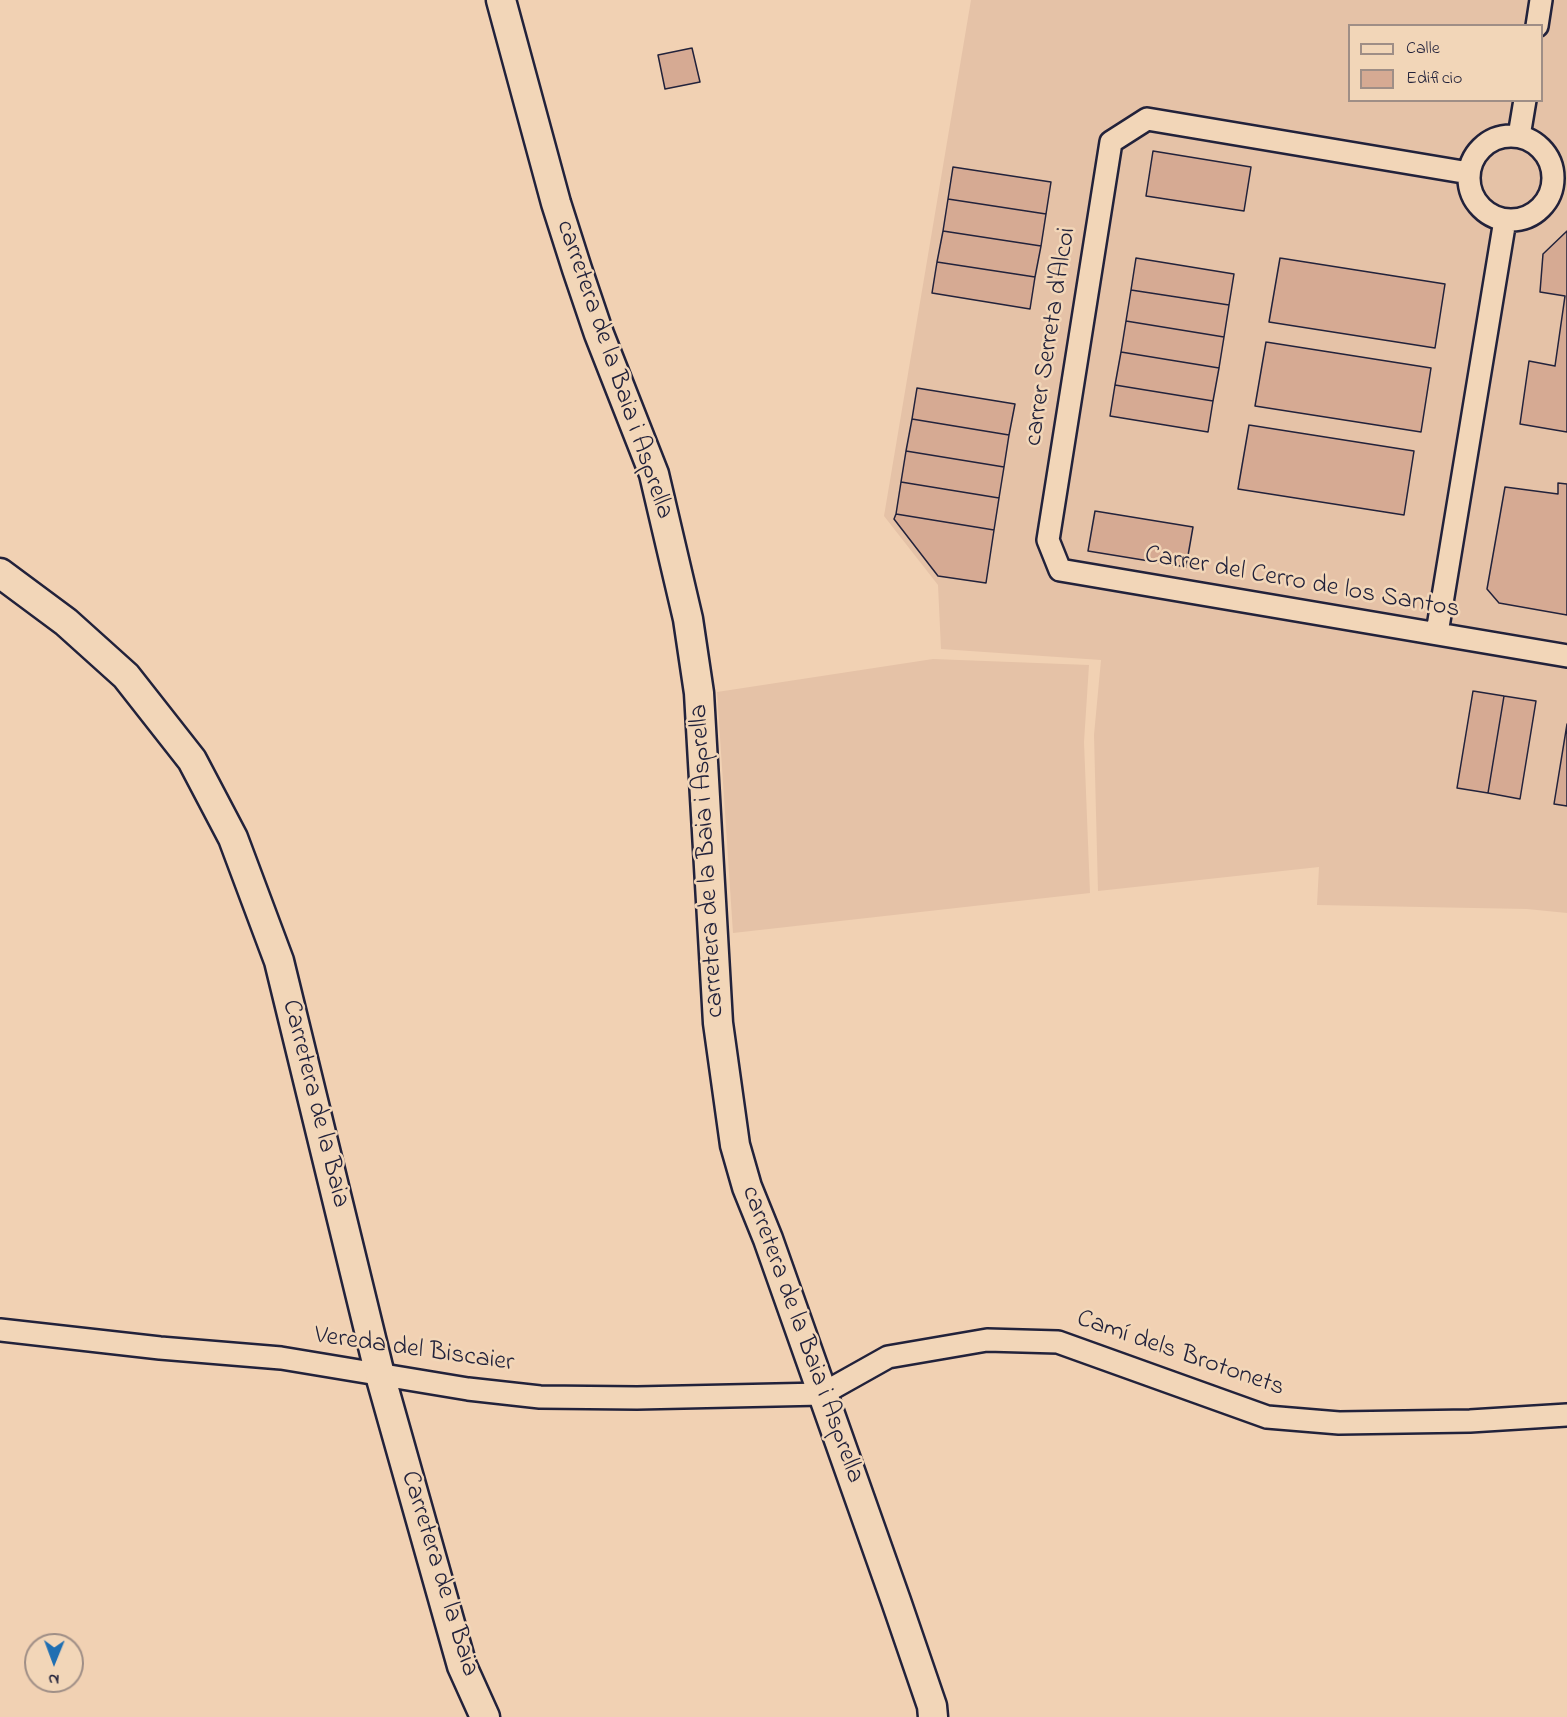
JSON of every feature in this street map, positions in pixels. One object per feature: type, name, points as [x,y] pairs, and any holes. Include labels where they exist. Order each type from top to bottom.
[{"type":"main road","name":"carretera de la Baia i Asprella","points":[[501,0],[556,203],[599,334],[654,474],[688,619],[699,693],[718,1023],[735,1144],[747,1186],[768,1239],[896,1601],[932,1706],[933,1717]]},
{"type":"main road","name":"Carretera de la Baia","points":[[0,573],[66,622],[126,676],[192,760],[233,838],[279,961],[380,1375],[462,1666],[485,1717]]},
{"type":"street","points":[[1537,24],[1541,0]]},
{"type":"street","points":[[1519,136],[1525,102]]},
{"type":"street","name":"carrer Serreta d'Alcoi","points":[[1048,540],[1110,142],[1147,119],[1469,173]]},
{"type":"street","points":[[1519,136],[1532,141],[1543,150],[1560,188],[1542,206],[1524,218],[1505,220],[1490,215],[1479,205],[1470,189],[1469,173],[1474,157],[1486,144],[1500,137],[1519,136]]},
{"type":"street","points":[[1437,633],[1505,220]]},
{"type":"street","name":"Carrer del Cerro de los Santos","points":[[1048,540],[1060,570],[1567,656]]},
{"type":"street","name":"Vereda del Biscaier","points":[[0,1330],[160,1348],[281,1358],[468,1389],[540,1397],[637,1398],[822,1394]]},
{"type":"street","name":"Camí dels Brotonets","points":[[822,1394],[888,1357],[987,1341],[1058,1342],[1267,1417],[1339,1423],[1470,1421],[1567,1415]]},
{"type":"shaded area","points":[[971,0],[1567,0],[1567,913],[1527,909],[1317,905],[1319,867],[1098,891],[1094,735],[1101,660],[941,649],[938,585],[884,516]]},
{"type":"shaded area","points":[[933,659],[1089,665],[1084,742],[1090,893],[733,933],[717,692]]},
{"type":"building","points":[[692,48],[700,82],[665,89],[658,55]]},
{"type":"building","points":[[1153,151],[1251,167],[1244,211],[1146,196]]},
{"type":"building","points":[[953,167],[1051,182],[1046,214],[948,199]]},
{"type":"building","points":[[948,199],[1046,214],[1041,246],[943,231]]},
{"type":"building","points":[[943,231],[1041,246],[1035,277],[937,262]]},
{"type":"building","points":[[1567,231],[1567,432],[1520,424],[1529,361],[1555,366],[1565,296],[1540,292],[1543,254]]},
{"type":"building","points":[[1136,258],[1234,274],[1229,305],[1131,290]]},
{"type":"building","points":[[1280,258],[1445,284],[1435,348],[1269,322]]},
{"type":"building","points":[[937,262],[1035,277],[1030,309],[932,293]]},
{"type":"building","points":[[1131,290],[1229,305],[1224,337],[1126,321]]},
{"type":"building","points":[[1126,321],[1224,337],[1219,368],[1121,352]]},
{"type":"building","points":[[1266,342],[1431,368],[1421,432],[1255,406]]},
{"type":"building","points":[[1121,352],[1219,368],[1213,401],[1115,385]]},
{"type":"building","points":[[1115,385],[1213,401],[1208,432],[1110,416]]},
{"type":"building","points":[[917,388],[1015,404],[1009,435],[912,419]]},
{"type":"building","points":[[912,419],[1009,435],[1004,467],[906,451]]},
{"type":"building","points":[[1249,425],[1414,451],[1404,515],[1238,489]]},
{"type":"building","points":[[906,451],[1004,467],[999,498],[901,482]]},
{"type":"building","points":[[901,482],[999,498],[994,530],[896,514]]},
{"type":"building","points":[[1558,483],[1567,484],[1567,615],[1499,603],[1487,589],[1505,487],[1558,494]]},
{"type":"building","points":[[1095,511],[1193,527],[1186,567],[1088,551]]},
{"type":"building","points":[[896,514],[994,530],[986,583],[938,576],[894,519]]},
{"type":"building","points":[[1473,691],[1504,696],[1488,793],[1457,788]]},
{"type":"building","points":[[1504,696],[1536,701],[1520,799],[1488,793]]},
{"type":"building","points":[[1567,724],[1567,806],[1554,804]]}]
